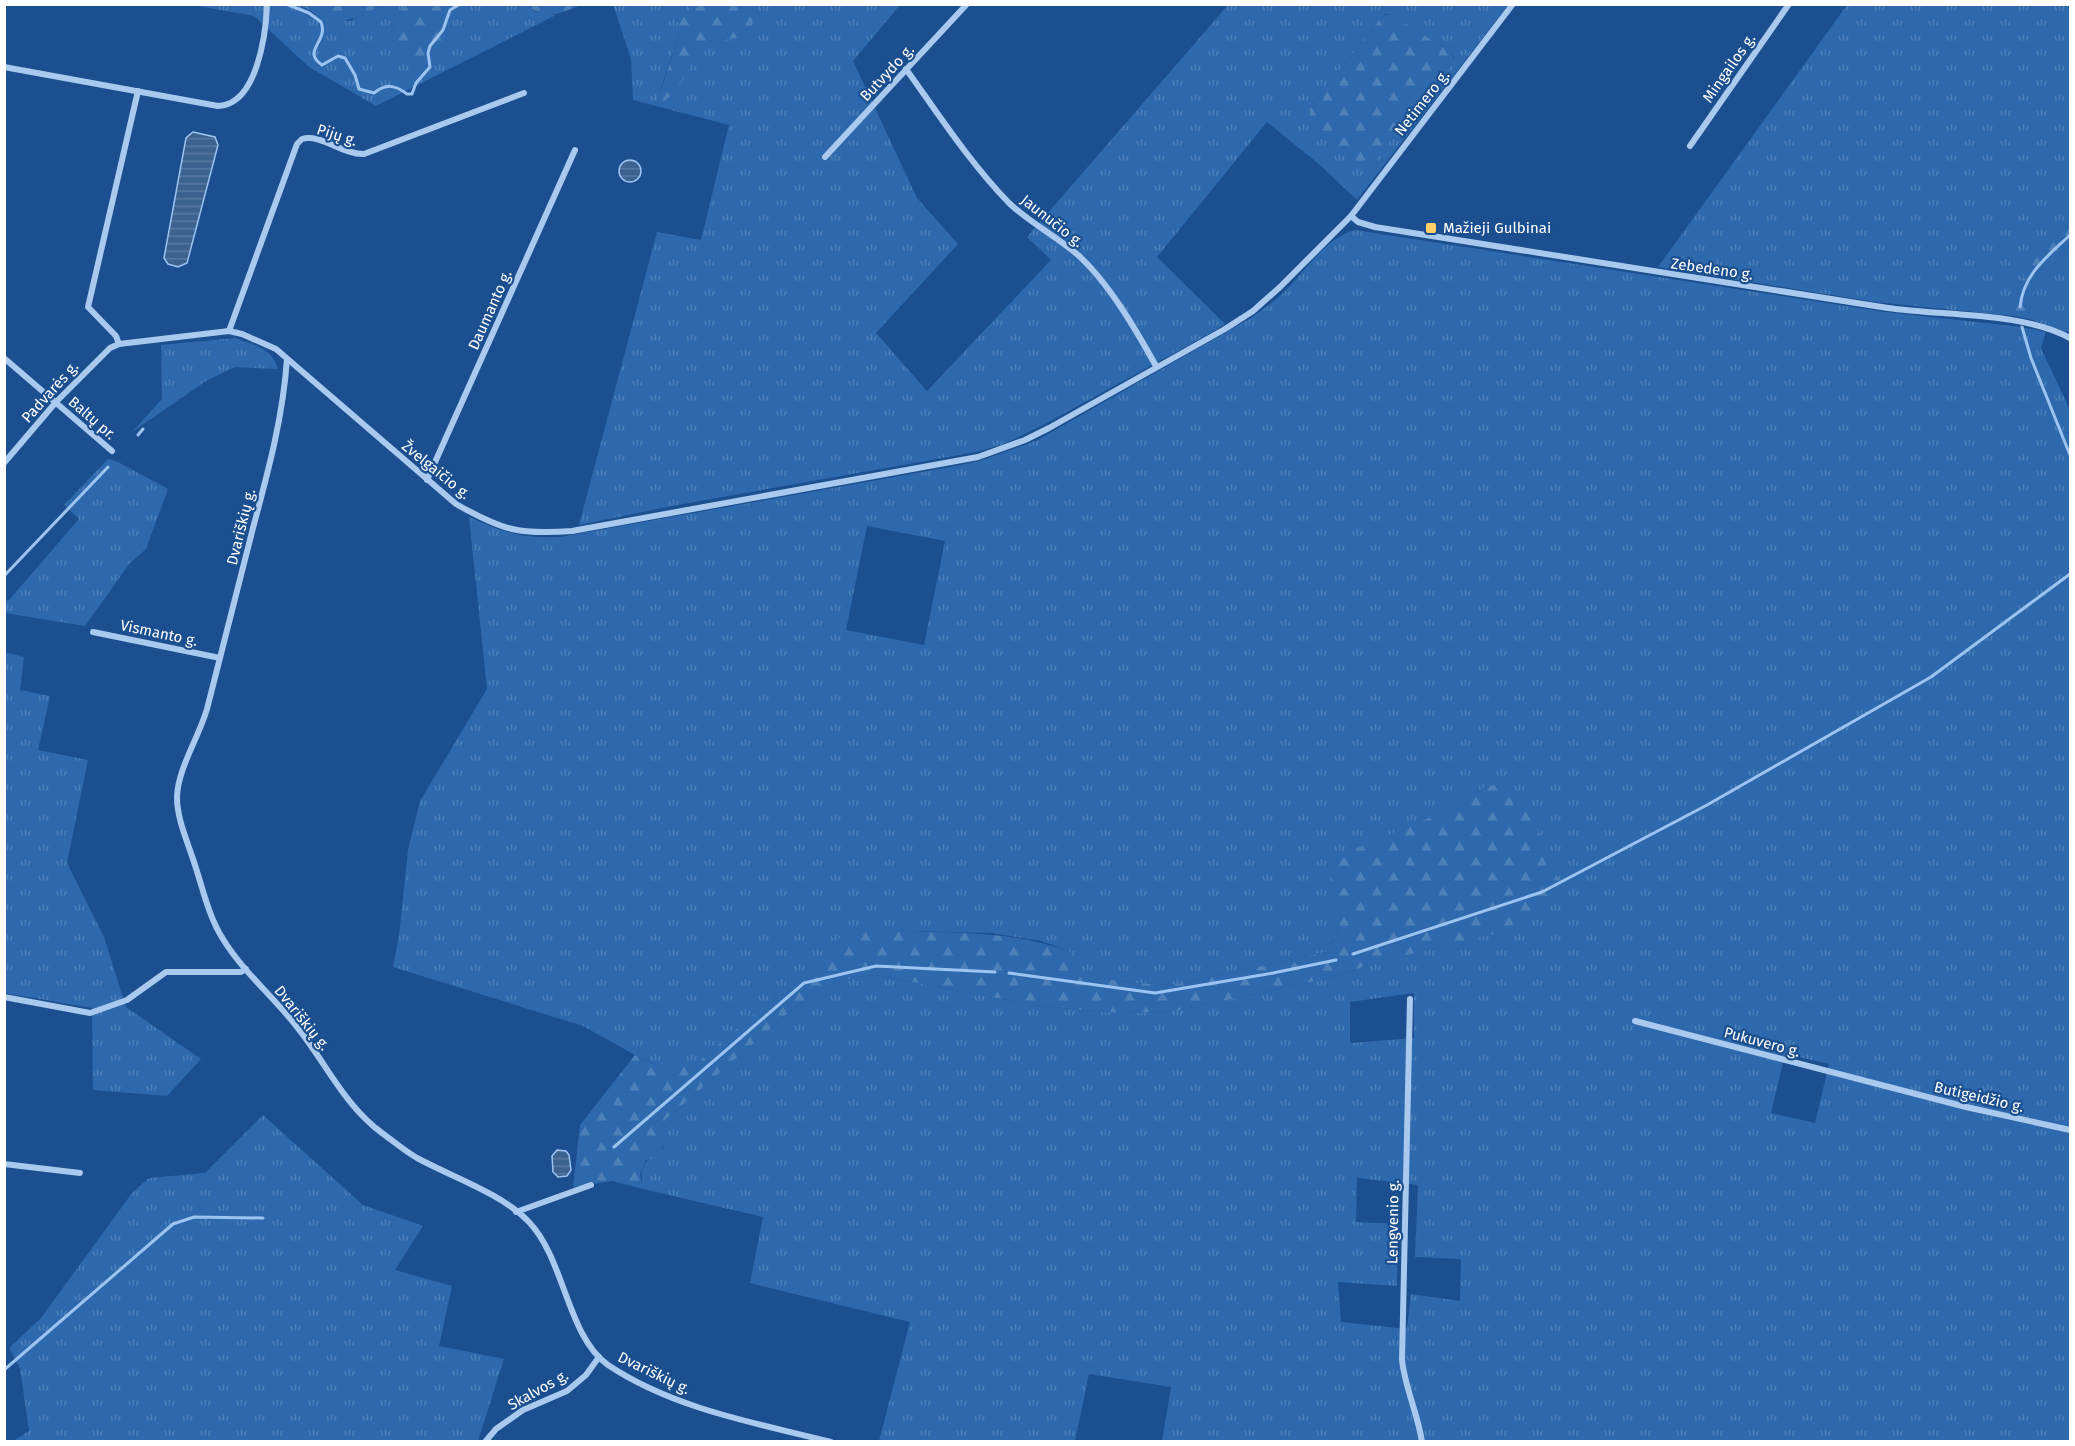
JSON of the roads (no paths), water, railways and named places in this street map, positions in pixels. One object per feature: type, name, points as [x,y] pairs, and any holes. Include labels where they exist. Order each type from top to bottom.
[{"type":"street","points":[[4,67],[218,106],[233,103],[247,87],[255,69],[262,45],[267,4]]},
{"type":"street","name":"Butvydo g.","points":[[825,157],[967,4]]},
{"type":"street","name":"Netimero g.","points":[[1156,366],[1225,329],[1253,311],[1351,216],[1513,4]]},
{"type":"street","name":"Mingailos g.","points":[[1690,146],[1789,4]]},
{"type":"street","name":"Jaunučio g.","points":[[906,69],[959,143],[1008,201],[1027,219],[1079,257],[1107,289],[1156,366]]},
{"type":"street","points":[[138,92],[88,307],[116,336],[119,344],[228,331]]},
{"type":"street","name":"Pijų g.","points":[[228,331],[297,144],[302,139],[313,138],[351,153],[364,154],[524,93]]},
{"type":"street","name":"Daumanto g.","points":[[427,480],[575,150]]},
{"type":"street","name":"Zebedeno g.","points":[[1351,216],[1358,222],[1375,227],[1622,268],[1901,310],[2007,320],[2042,326],[2070,338]]},
{"type":"street","name":"Žvelgaičio g.","points":[[228,331],[242,334],[276,350],[456,504],[484,520],[507,529],[527,533],[572,531],[978,457],[1000,450],[1049,428],[1156,366]]},
{"type":"street","name":"Padvarės g.","points":[[4,463],[56,402],[101,355],[119,344]]},
{"type":"street","name":"Baltų pr.","points":[[4,358],[112,451]]},
{"type":"street","name":"Dvariškių g.","points":[[287,359],[285,396],[279,426],[202,724],[181,776],[177,794],[179,816],[220,936],[298,1027],[335,1083],[367,1120],[414,1156],[480,1189],[529,1222],[549,1251],[578,1321],[599,1358],[630,1377],[697,1407],[831,1442]]},
{"type":"street","name":"Vismanto g.","points":[[93,632],[220,658]]},
{"type":"street","points":[[4,997],[90,1013],[127,1000],[166,972],[241,972],[246,969]]},
{"type":"street","name":"Lengvenio g.","points":[[1410,999],[1402,1360],[1404,1378],[1420,1428],[1422,1442]]},
{"type":"street","name":"Pukuvero g.","points":[[1635,1021],[1883,1085]]},
{"type":"street","name":"Butigeidžio g.","points":[[1883,1085],[1966,1107],[2070,1130]]},
{"type":"street","points":[[4,1164],[80,1173]]},
{"type":"street","points":[[516,1212],[591,1185]]},
{"type":"street","name":"Skalvos g.","points":[[485,1442],[496,1429],[523,1410],[567,1391],[586,1376],[599,1358]]},
{"type":"waterway","points":[[286,4],[309,13],[321,22],[321,37],[314,53],[317,61],[322,65],[338,56],[345,58],[355,75],[359,89],[374,93],[391,86],[407,94],[412,94],[416,83],[430,67],[428,53],[430,46],[443,30],[450,10],[460,4]]},
{"type":"waterway","points":[[2020,307],[2022,295],[2031,275],[2045,258],[2070,235]]},
{"type":"waterway","points":[[2022,327],[2031,358],[2070,455]]},
{"type":"waterway","points":[[138,435],[143,429]]},
{"type":"waterway","points":[[4,576],[108,467]]},
{"type":"waterway","points":[[1353,954],[1542,892],[1707,805],[1931,677],[2070,574]]},
{"type":"waterway","points":[[1009,973],[1155,993],[1336,960]]},
{"type":"waterway","points":[[614,1147],[804,983],[876,966],[995,972]]},
{"type":"waterway","points":[[4,1370],[173,1224],[194,1217],[263,1218]]},
{"type":"place","name":"Mažieji Gulbinai","points":[[1431,228]]}]
